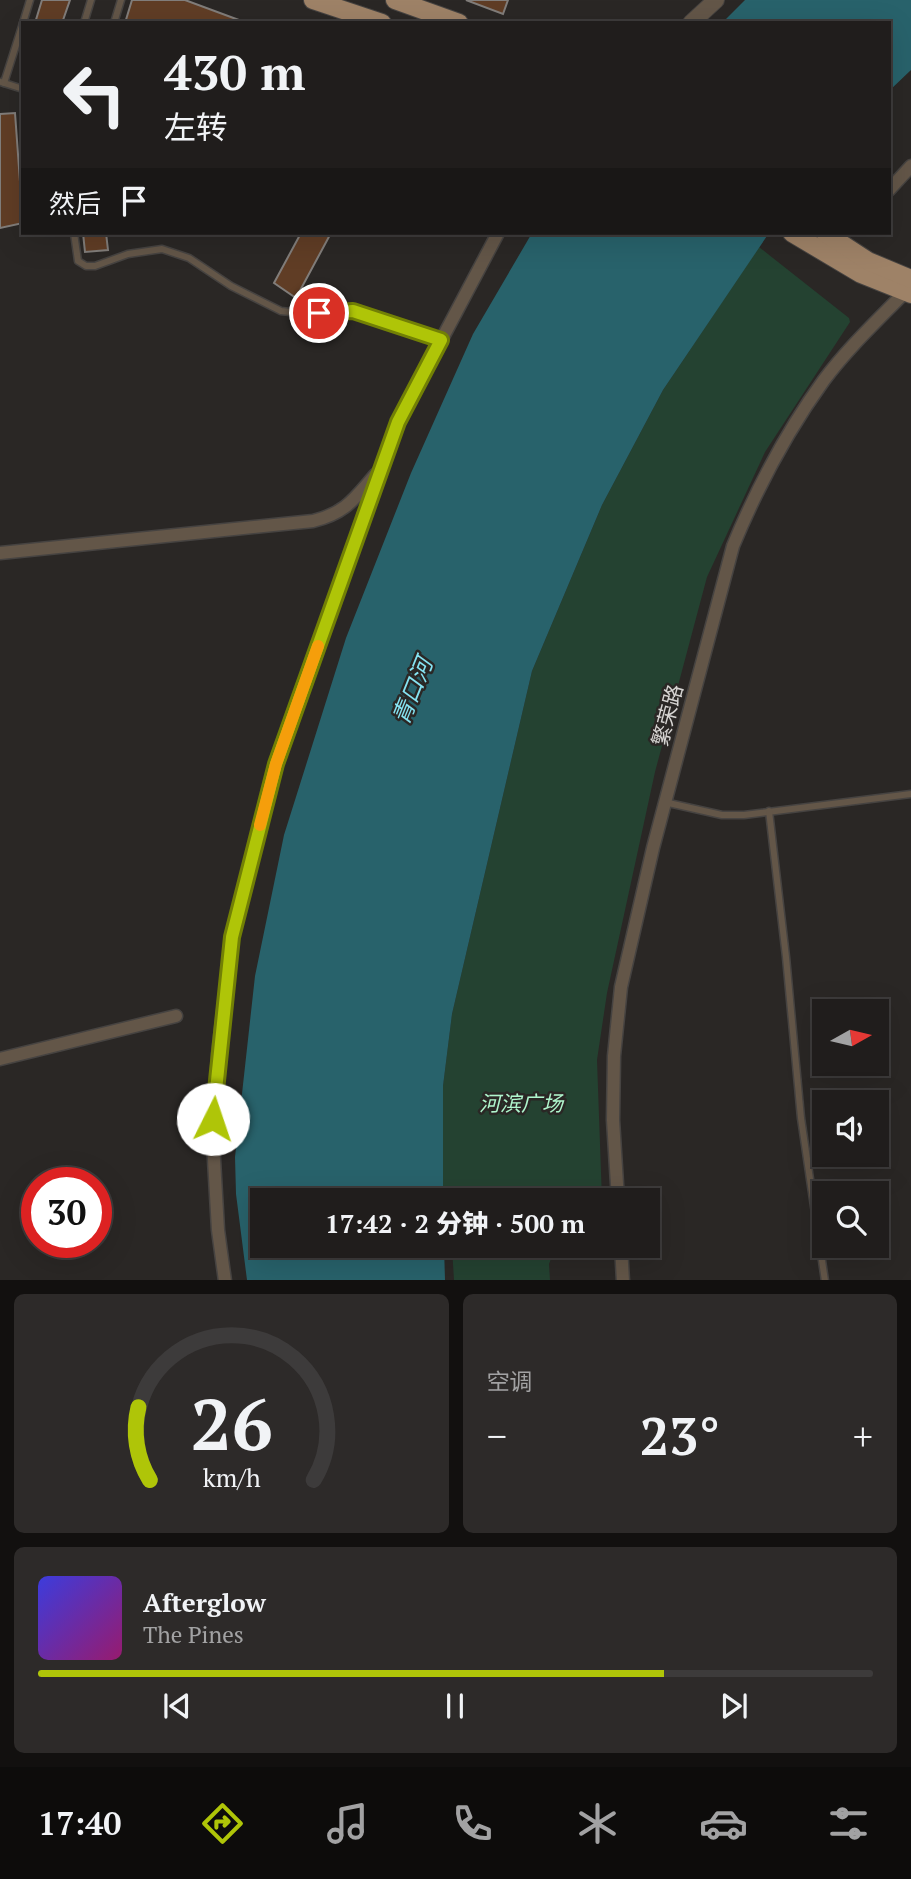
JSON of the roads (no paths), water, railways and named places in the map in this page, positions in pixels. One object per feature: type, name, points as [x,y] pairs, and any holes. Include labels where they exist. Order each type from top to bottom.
[{"type":"main road","points":[[313,0],[376,21]]},
{"type":"main road","points":[[395,0],[453,21]]},
{"type":"main road","points":[[795,235],[861,274],[909,289]]},
{"type":"main road","points":[[846,238],[868,261],[909,289]]},
{"type":"street","points":[[693,21],[716,0]]},
{"type":"street","points":[[891,188],[911,166]]},
{"type":"street","points":[[225,1280],[214,1178],[213,1119],[232,937],[276,764],[404,409],[497,235]]},
{"type":"street","name":"繁荣路","points":[[617,1188],[613,1120],[617,1014],[664,802],[733,546],[751,502],[823,381],[853,345],[909,289]]},
{"type":"street","points":[[353,311],[441,340]]},
{"type":"street","points":[[0,553],[331,517],[347,508],[383,466]]},
{"type":"street","points":[[0,1059],[176,1016]]},
{"type":"street","points":[[622,1258],[623,1280]]},
{"type":"lane","points":[[24,21],[30,0]]},
{"type":"lane","points":[[85,21],[91,0]]},
{"type":"lane","points":[[115,21],[121,0]]},
{"type":"lane","points":[[21,29],[2,82],[21,88]]},
{"type":"lane","points":[[74,235],[78,261],[86,266],[95,266],[150,249],[162,249],[189,258],[231,286],[281,311],[308,314],[353,311]]},
{"type":"lane","points":[[664,802],[722,815],[911,793]]},
{"type":"lane","points":[[769,811],[801,1118],[825,1280]]},
{"type":"water","points":[[745,0],[911,0],[911,70],[891,89],[891,21],[724,21]]},
{"type":"water","name":"青口河","points":[[531,235],[768,235],[663,390],[602,505],[532,671],[452,1014],[443,1086],[443,1188],[250,1188],[250,1258],[444,1258],[445,1280],[247,1280],[236,1194],[235,1157],[255,976],[284,835],[346,638],[411,473],[473,334]]},
{"type":"park label","name":"河滨广场","points":[[521,1103]]}]
